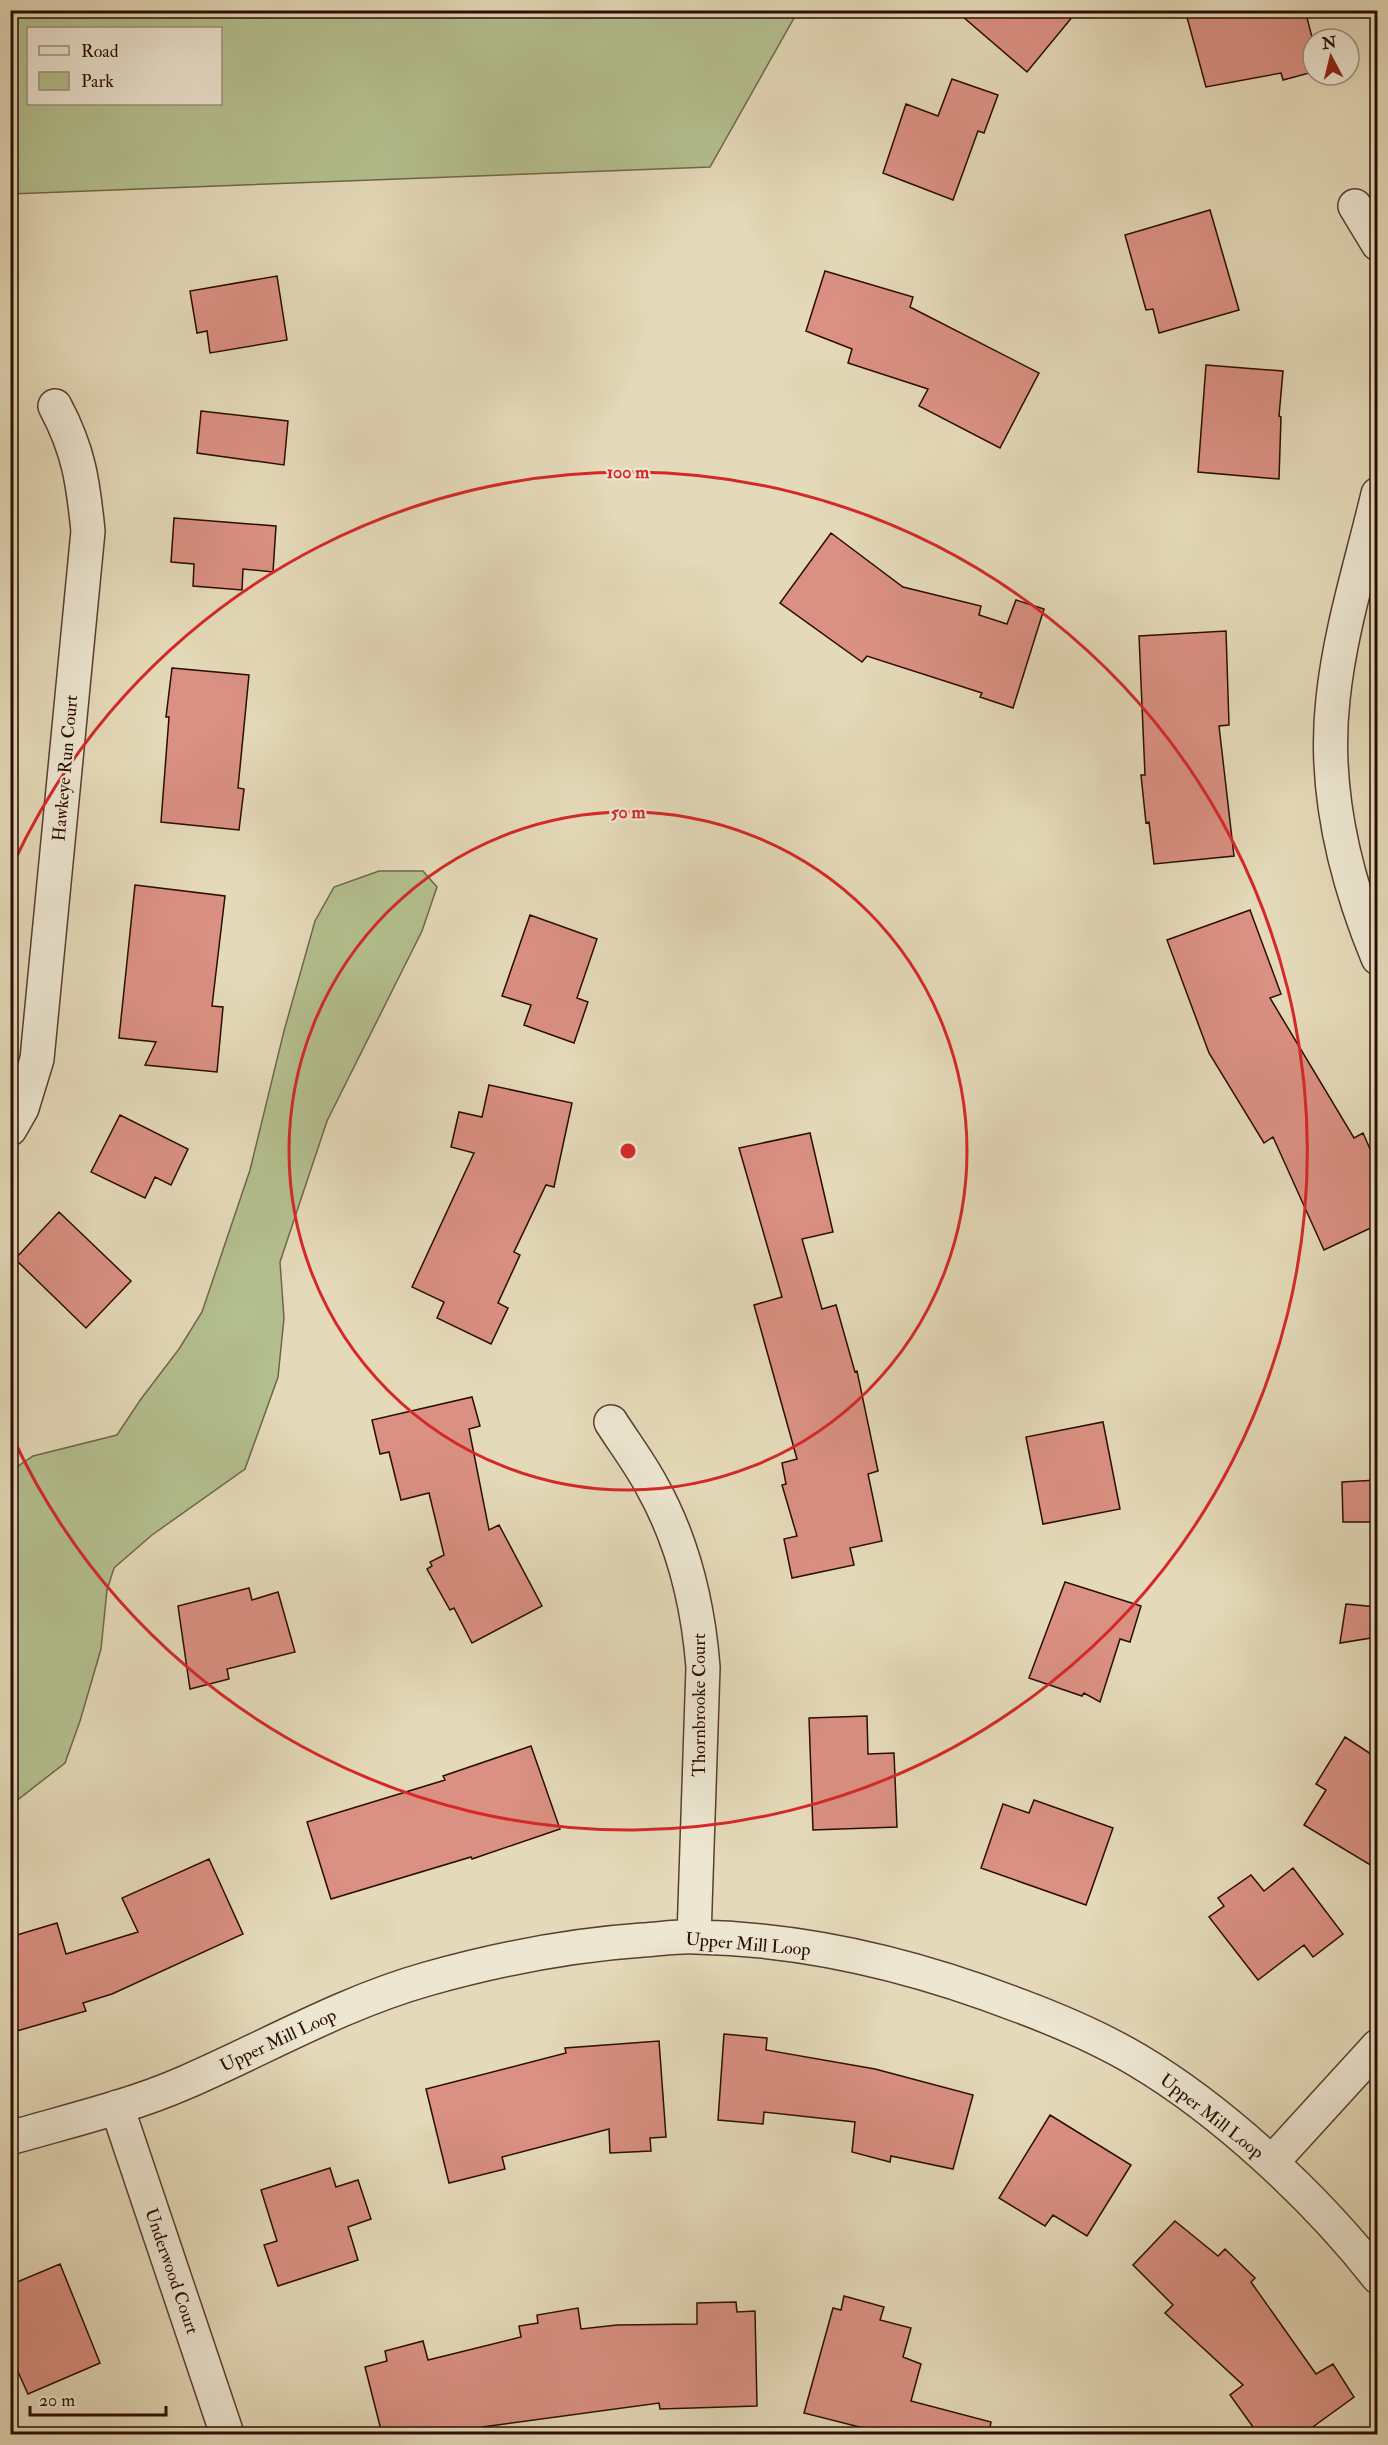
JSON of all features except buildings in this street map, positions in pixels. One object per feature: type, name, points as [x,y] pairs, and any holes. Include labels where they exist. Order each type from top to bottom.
[{"type":"street","points":[[1355,206],[1377,244]]},
{"type":"street","name":"Hawkeye Run Court","points":[[10,1129],[22,1108],[37,1059],[88,531],[83,481],[69,433],[55,406]]},
{"type":"street","points":[[1377,494],[1344,633],[1333,700],[1330,754],[1340,838],[1359,913],[1377,958]]},
{"type":"street","name":"Thornbrooke Court","points":[[611,1422],[653,1488],[670,1523],[688,1570],[700,1628],[703,1668],[694,1936]]},
{"type":"street","name":"Upper Mill Loop","points":[[10,2138],[117,2107],[182,2085],[326,2016],[424,1980],[510,1958],[597,1943],[694,1936],[783,1944],[885,1962],[965,1985],[1062,2022],[1136,2059],[1179,2088],[1272,2163],[1359,2253],[1377,2277]]},
{"type":"street","points":[[1272,2163],[1377,2046]]},
{"type":"street","name":"Underwood Court","points":[[117,2107],[227,2434]]},
{"type":"green space","points":[[10,11],[798,11],[710,167],[11,194]]},
{"type":"green space","points":[[379,871],[423,871],[437,887],[422,931],[327,1121],[280,1262],[284,1318],[278,1377],[245,1469],[152,1535],[114,1568],[107,1590],[101,1649],[65,1763],[11,1805],[17,1781],[10,1759],[11,1471],[33,1456],[117,1435],[179,1349],[202,1312],[250,1170],[284,1031],[315,921],[334,887]]}]
